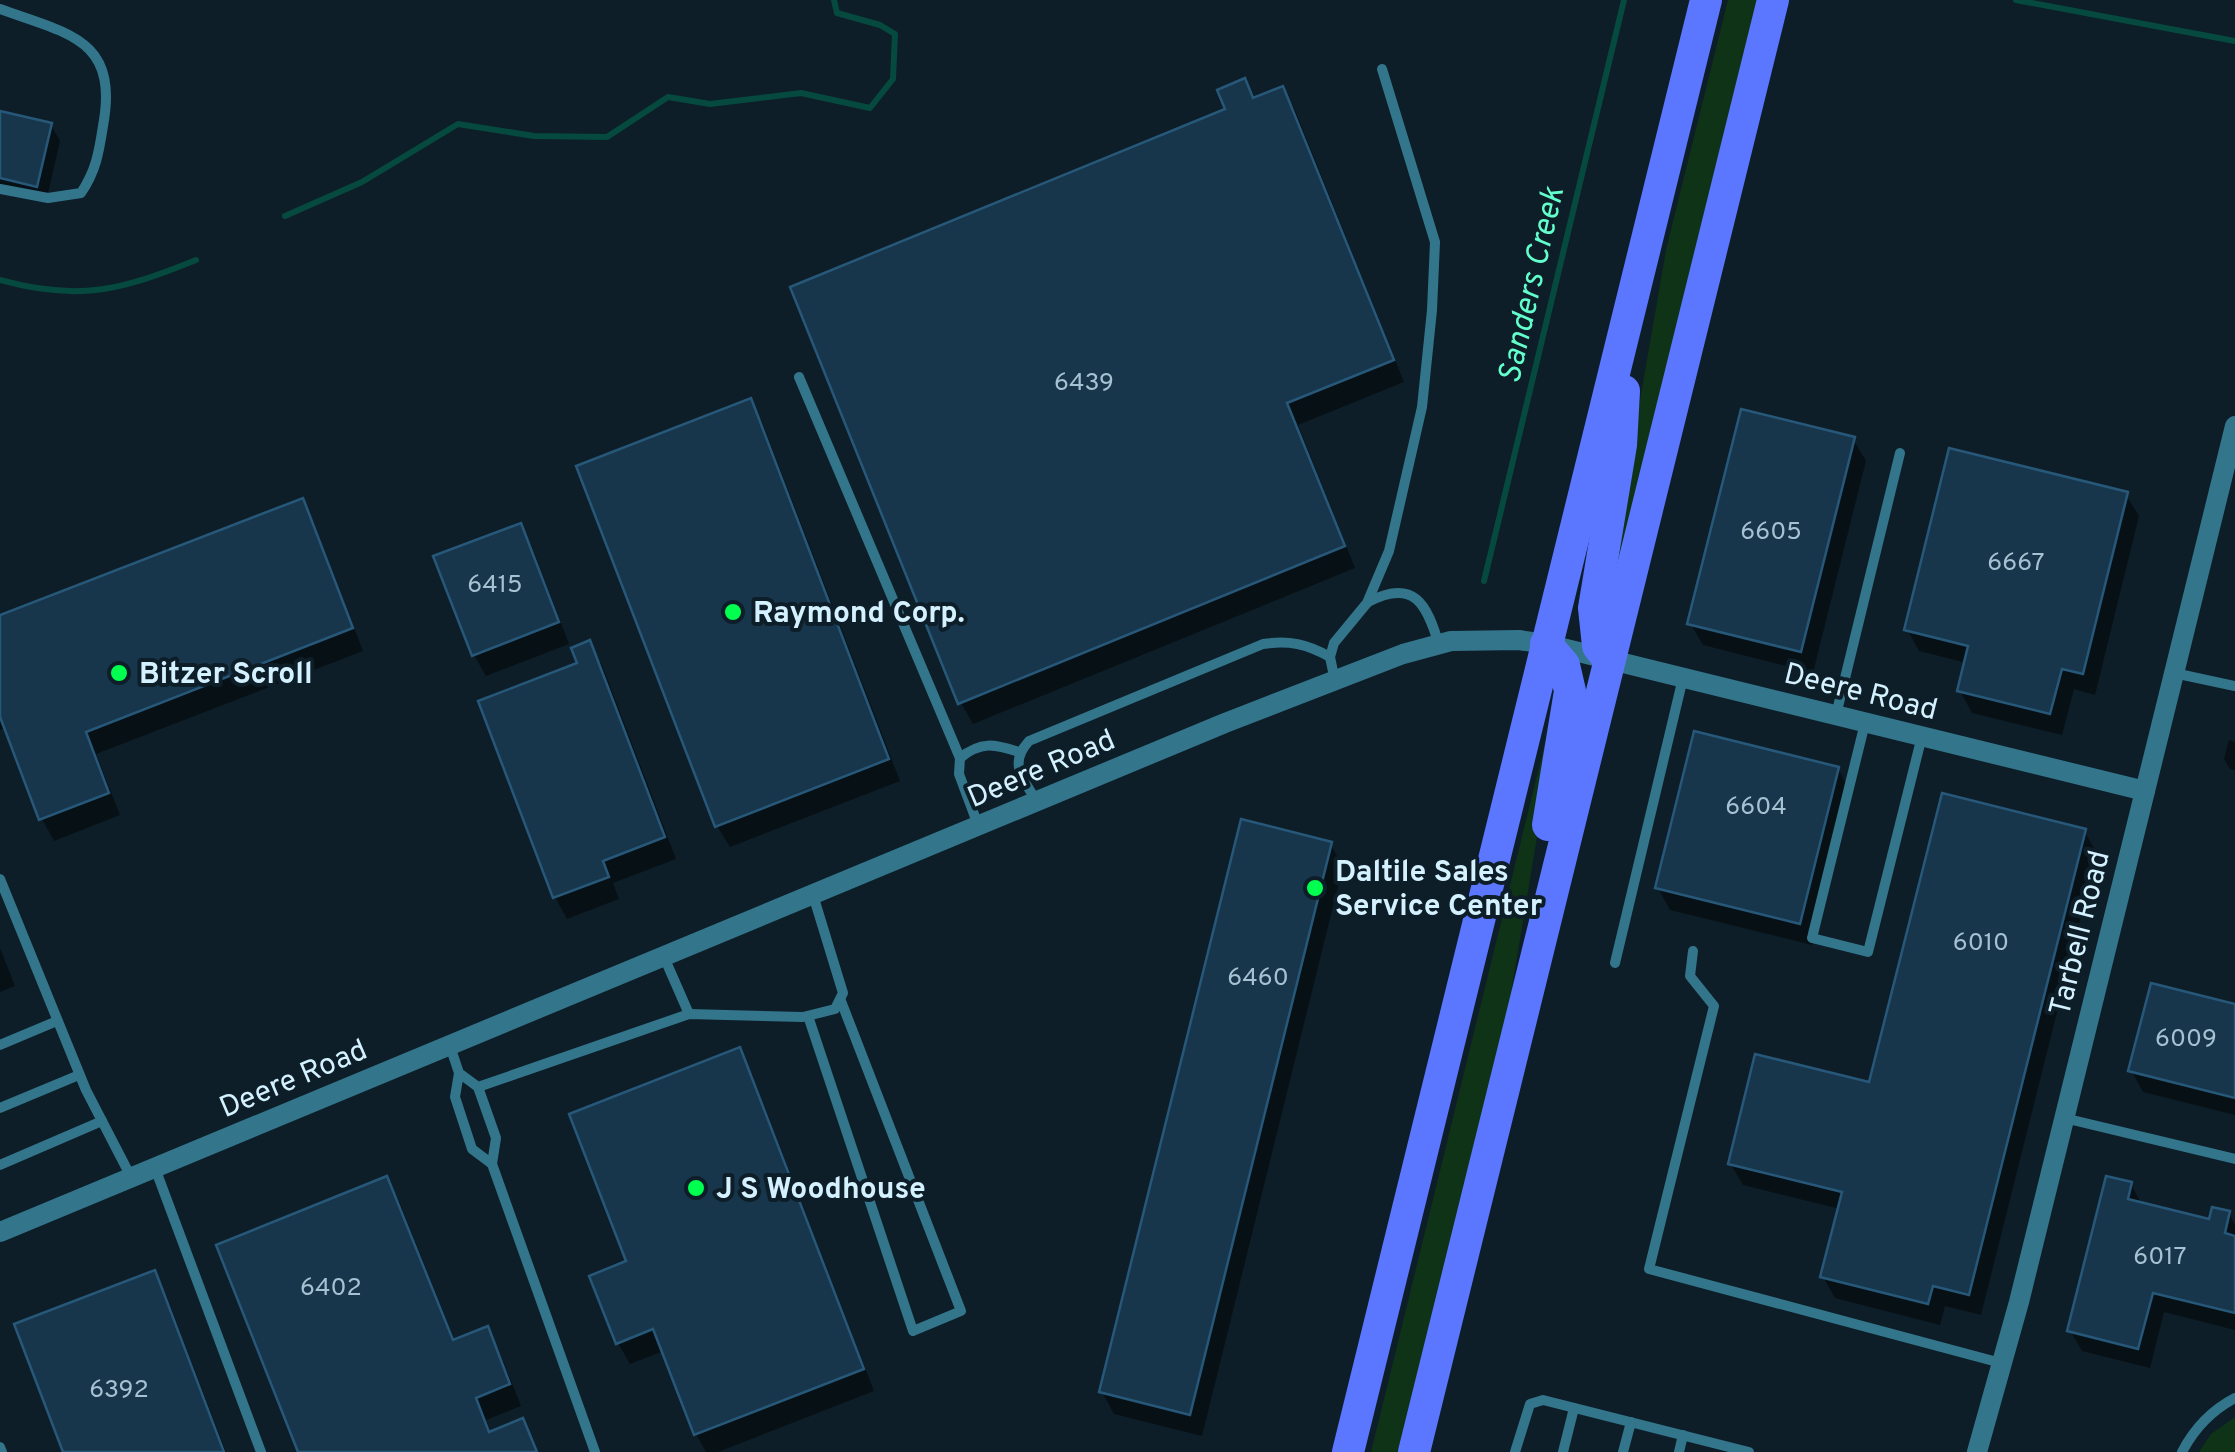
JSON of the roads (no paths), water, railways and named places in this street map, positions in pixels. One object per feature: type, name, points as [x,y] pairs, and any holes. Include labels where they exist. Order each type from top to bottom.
[{"type":"main road","points":[[1352,1441],[1706,0]]},
{"type":"main road","points":[[1414,1452],[1773,0]]},
{"type":"main road","points":[[1609,660],[1598,646],[1594,608],[1620,445],[1631,301]]},
{"type":"main road","points":[[1528,988],[1546,835],[1570,692],[1564,665],[1546,644]]},
{"type":"street","name":"Tarbell Road","points":[[1978,1452],[2235,426]]},
{"type":"street","name":"Deere Road","points":[[0,1232],[1335,680],[1439,644],[1478,639],[1546,644],[2145,790]]},
{"type":"lane","points":[[0,9],[53,28],[91,49],[105,70],[109,97],[95,172],[82,193],[48,198],[0,189]]},
{"type":"lane","points":[[1335,680],[1330,657],[1334,643],[1367,602],[1388,551],[1422,407],[1435,242],[1382,69]]},
{"type":"lane","points":[[800,376],[960,758],[959,774],[978,826]]},
{"type":"lane","points":[[1836,715],[1900,453]]},
{"type":"lane","points":[[1367,602],[1386,592],[1402,592],[1416,598],[1429,612],[1439,644]]},
{"type":"lane","points":[[1037,802],[1018,769],[1019,752],[1029,740],[1263,644],[1286,640],[1330,657]]},
{"type":"lane","points":[[2174,673],[2235,686]]},
{"type":"lane","points":[[1615,963],[1683,678]]},
{"type":"lane","points":[[1866,723],[1812,938],[1868,952],[1922,736]]},
{"type":"lane","points":[[960,758],[974,746],[998,745],[1019,752]]},
{"type":"lane","points":[[0,880],[79,1075],[132,1178]]},
{"type":"lane","points":[[478,1087],[689,1014],[808,1016],[835,1009],[843,993],[814,895]]},
{"type":"lane","points":[[1693,952],[1690,976],[1714,1006],[1649,1270],[2002,1363]]},
{"type":"lane","points":[[664,957],[689,1014]]},
{"type":"lane","points":[[808,1016],[912,1331],[962,1311],[841,1002]]},
{"type":"lane","points":[[0,1045],[58,1021]]},
{"type":"lane","points":[[450,1046],[459,1072],[454,1097],[472,1149],[492,1164]]},
{"type":"lane","points":[[459,1072],[478,1087],[496,1138],[492,1164],[596,1452]]},
{"type":"lane","points":[[0,1108],[79,1075]]},
{"type":"lane","points":[[2064,1118],[2235,1159]]},
{"type":"lane","points":[[0,1164],[102,1120]]},
{"type":"lane","points":[[155,1168],[261,1452]]},
{"type":"lane","points":[[2182,1452],[2194,1432],[2220,1406],[2235,1398]]},
{"type":"lane","points":[[1516,1452],[1530,1404],[1543,1400],[1744,1451]]},
{"type":"lane","points":[[1563,1452],[1574,1408]]},
{"type":"lane","points":[[1623,1452],[1631,1422]]},
{"type":"lane","points":[[1679,1452],[1683,1435]]},
{"type":"waterway","points":[[285,216],[362,182],[458,124],[534,136],[607,137],[668,97],[710,104],[801,93],[870,108],[893,79],[895,34],[880,25],[837,13],[834,0]]},
{"type":"waterway","name":"Sanders Creek","points":[[1484,581],[1624,0]]},
{"type":"waterway","points":[[2016,0],[2235,41]]},
{"type":"waterway","points":[[0,280],[54,290],[100,290],[196,260]]},
{"type":"place","name":"Raymond Corp.","points":[[733,612]]},
{"type":"place","name":"Bitzer Scroll","points":[[119,673]]},
{"type":"place","name":"Daltile Sales Service Center","points":[[1315,888]]},
{"type":"place","name":"J S Woodhouse","points":[[696,1188]]}]
